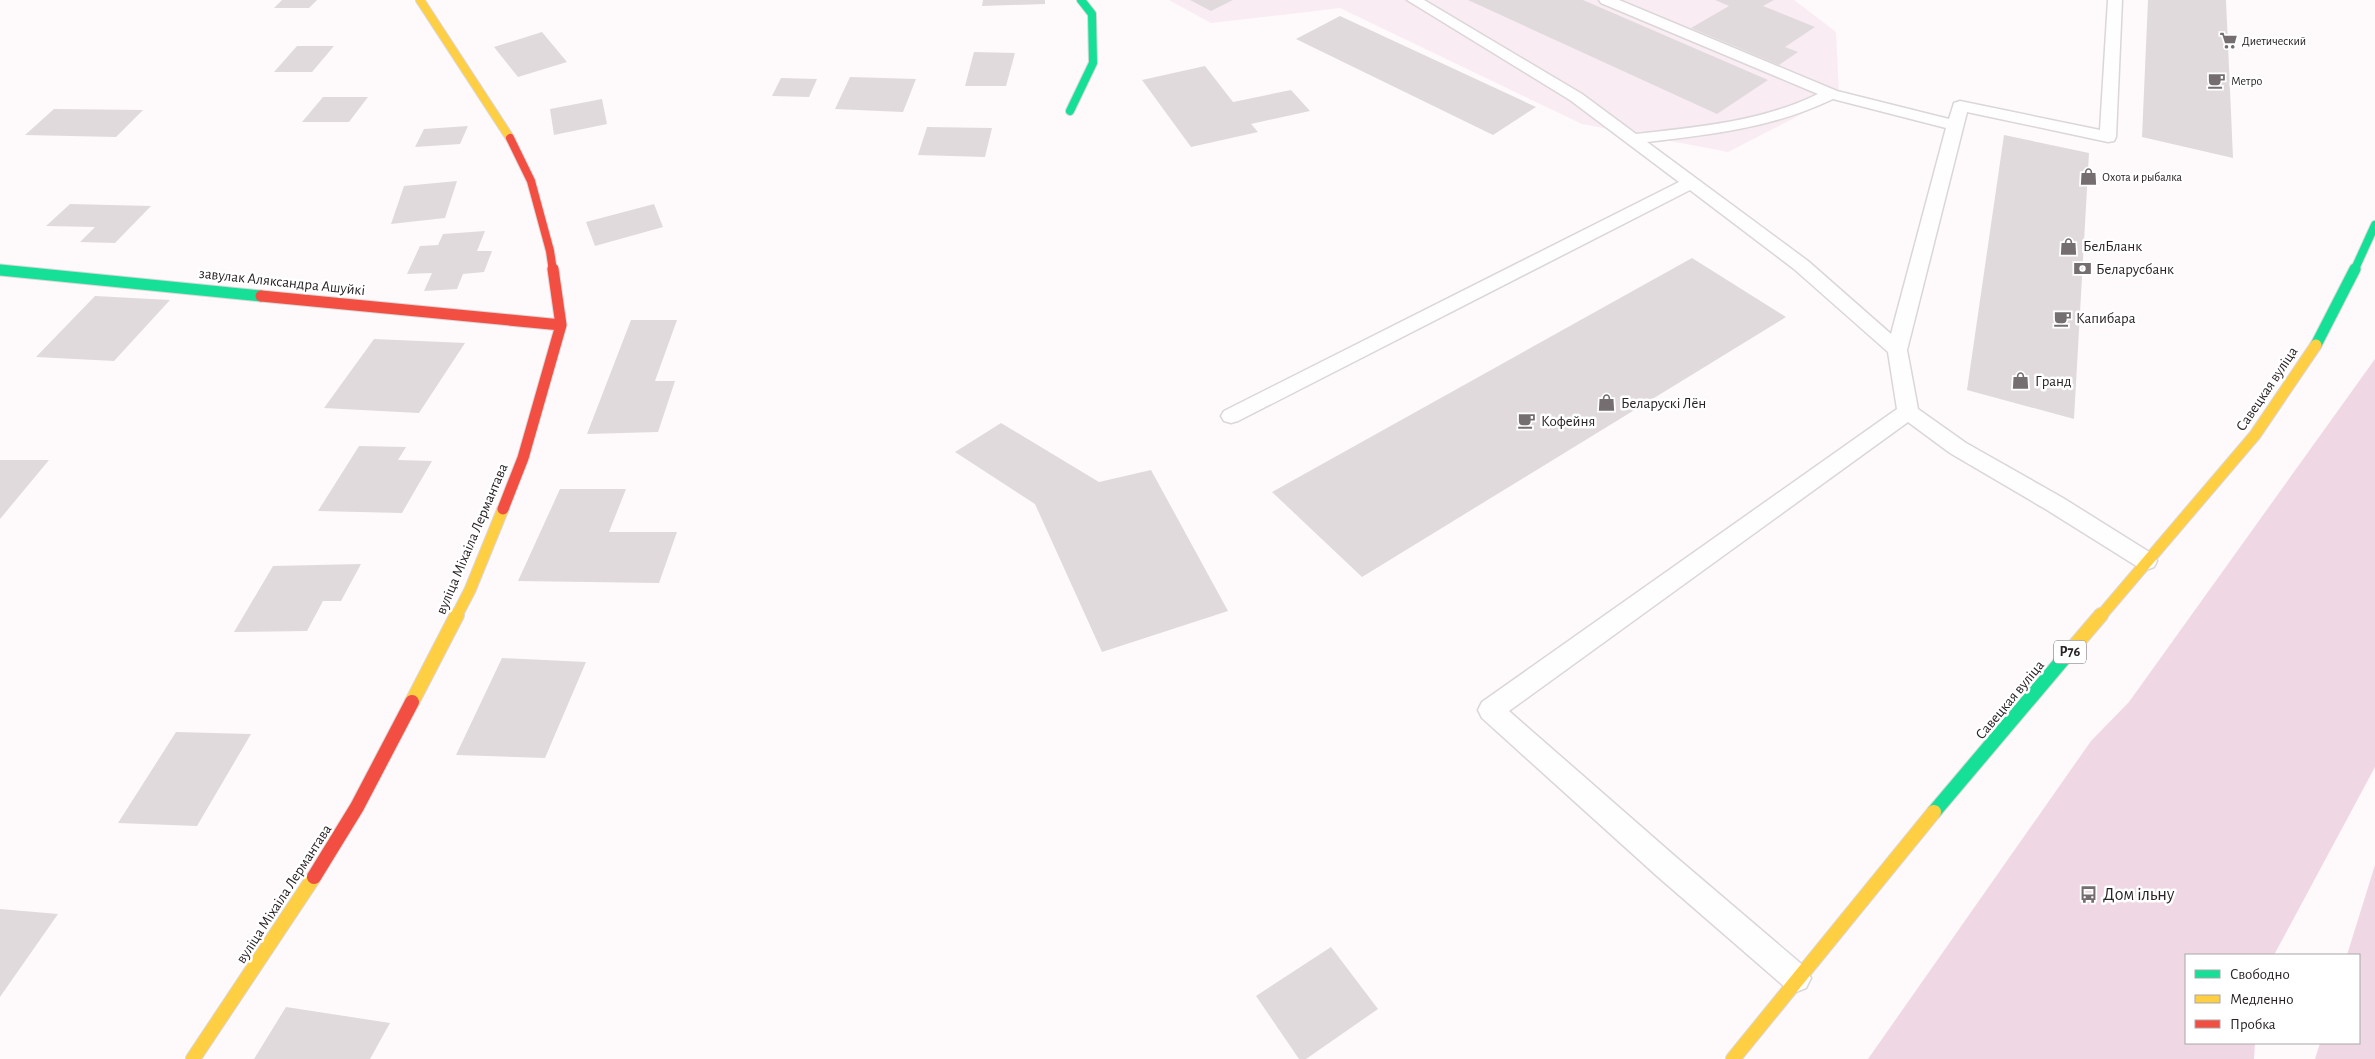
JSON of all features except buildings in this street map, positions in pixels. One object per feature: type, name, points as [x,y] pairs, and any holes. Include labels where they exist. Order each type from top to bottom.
[{"type":"street","name":"вуліца Міхаіла Лермантава","points":[[193,1059],[318,870],[357,807],[470,590],[523,458],[561,325],[550,252],[531,181],[506,130],[420,0]]},
{"type":"street","points":[[1070,111],[1092,63],[1092,14],[1081,0]]},
{"type":"street","name":"Савецкая вуліца","points":[[1733,1059],[1796,978],[2146,561],[2236,460],[2291,386],[2358,270],[2375,225]]},
{"type":"street","name":"завулак Аляксандра Ашуйкі","points":[[0,270],[561,325]]},
{"type":"lane","points":[[1414,0],[1576,97],[1802,265],[1897,350]]},
{"type":"lane","points":[[1606,0],[1666,27],[1831,94],[1954,126]]},
{"type":"lane","points":[[2115,0],[2108,137],[1960,106],[1897,350],[1908,412],[1958,448],[2055,504],[2146,561]]},
{"type":"lane","points":[[1655,7],[1666,27]]},
{"type":"lane","points":[[1632,139],[1710,130],[1808,107],[1831,94]]},
{"type":"lane","points":[[1232,416],[1691,182]]},
{"type":"lane","points":[[1796,978],[1667,867],[1491,710],[1908,412]]},
{"type":"shaded area","points":[[1169,0],[1794,0],[1836,32],[1839,95],[1728,152],[1582,124],[1340,8],[1211,23]]},
{"type":"shaded area","points":[[2375,359],[2375,767],[2275,954],[2185,954],[2185,1044],[2255,1044],[2254,1059],[1868,1059],[2091,741],[2129,702]]},
{"type":"shaded area","points":[[2375,865],[2375,1059],[2315,1059],[2320,1044],[2360,1044],[2360,954],[2347,954]]},
{"type":"traffic: fast","points":[[1070,111],[1093,63],[1092,14],[1081,0]]},
{"type":"traffic: fast","points":[[2316,345],[2347,287],[2375,225]]},
{"type":"traffic: fast","points":[[0,270],[261,296]]},
{"type":"traffic: fast","points":[[1934,812],[2065,657]]},
{"type":"traffic: slow","points":[[420,0],[510,138]]},
{"type":"traffic: slow","points":[[2065,657],[2255,435],[2316,345]]},
{"type":"traffic: slow","points":[[412,702],[470,590],[503,509]]},
{"type":"traffic: slow","points":[[1733,1059],[1934,812]]},
{"type":"traffic: slow","points":[[193,1059],[314,877]]},
{"type":"traffic: jam","points":[[503,509],[523,458],[561,325],[550,251],[531,181],[510,138]]},
{"type":"traffic: jam","points":[[261,296],[561,325]]},
{"type":"traffic: jam","points":[[314,877],[357,807],[412,702]]},
{"type":"place","name":"Диетический","points":[[2228,41]]},
{"type":"place","name":"Метро","points":[[2217,81]]},
{"type":"place","name":"Охота и рыбалка","points":[[2088,177]]},
{"type":"place","name":"БелБланк","points":[[2069,246]]},
{"type":"place","name":"Беларусбанк","points":[[2082,269]]},
{"type":"place","name":"Капибара","points":[[2062,318]]},
{"type":"place","name":"Гранд","points":[[2021,381]]},
{"type":"place","name":"Беларускі Лён","points":[[1607,403]]},
{"type":"place","name":"Кофейня","points":[[1527,421]]},
{"type":"place","name":"Дом ільну","points":[[2089,895]]}]
